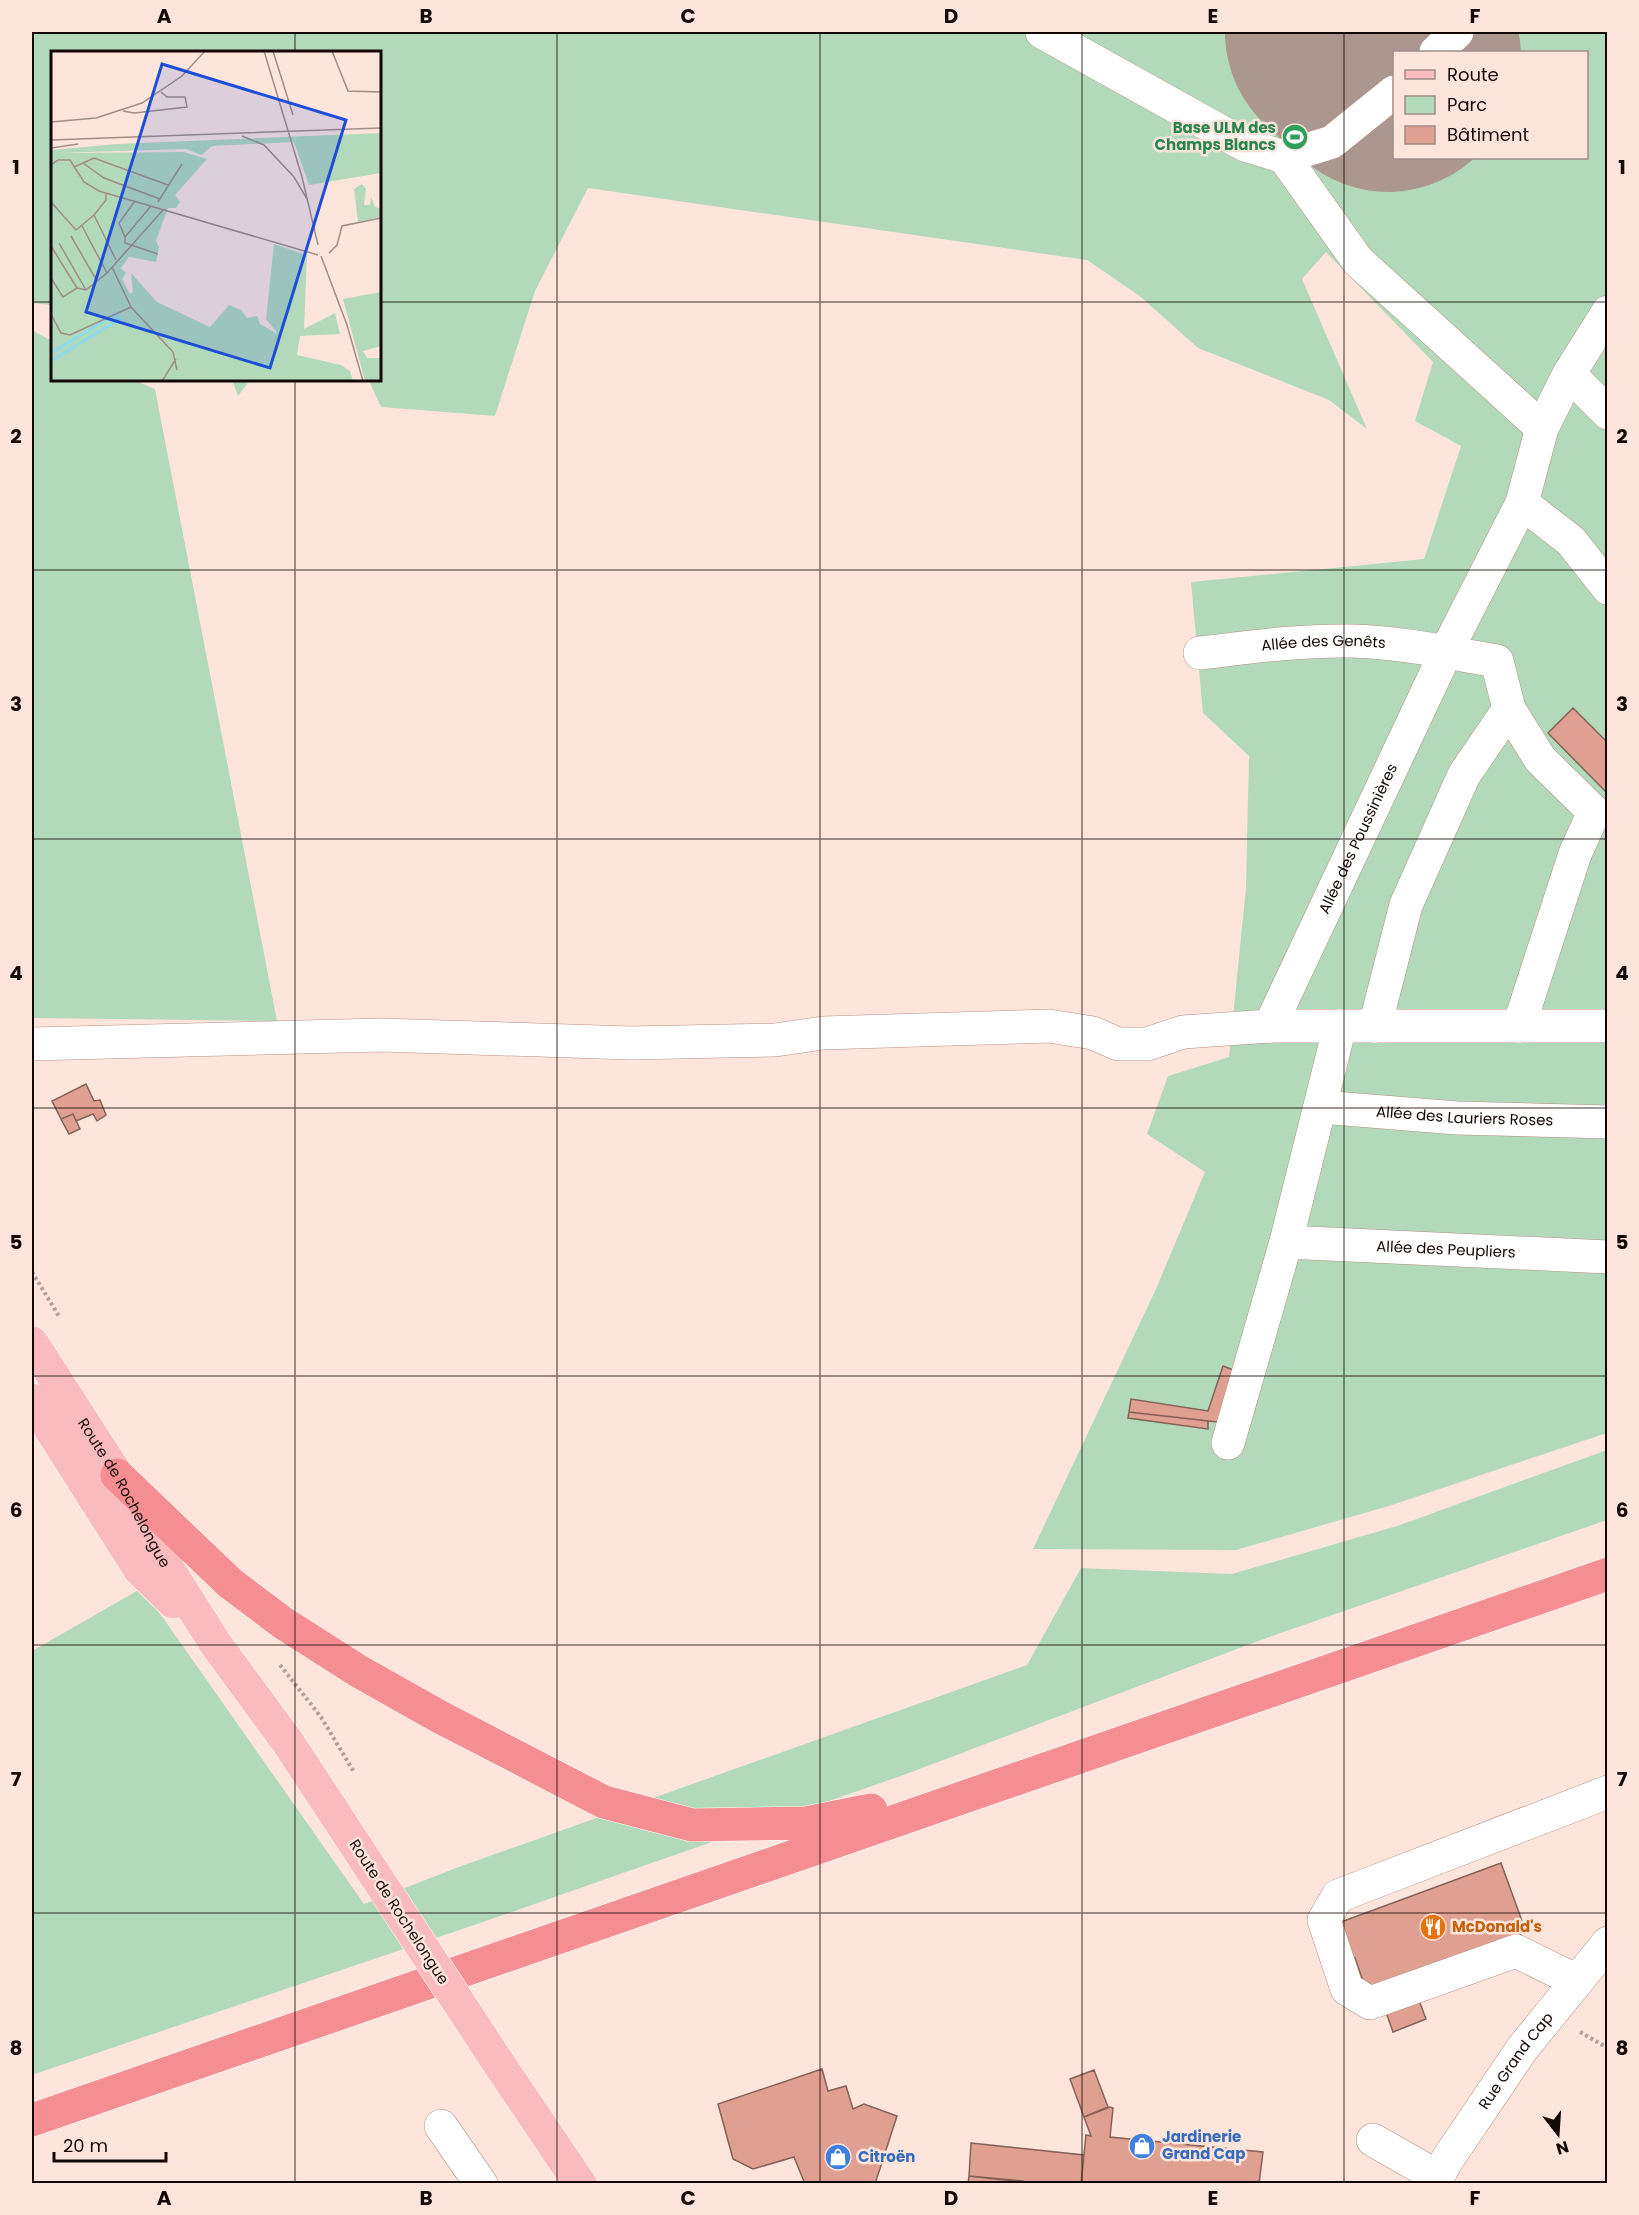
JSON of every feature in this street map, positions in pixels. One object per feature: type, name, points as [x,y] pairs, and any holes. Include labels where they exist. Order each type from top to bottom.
[{"type":"highway","points":[[117,1475],[230,1583],[284,1623],[360,1672],[440,1717],[604,1802],[692,1825],[806,1823],[1027,1774],[1608,1552]]},
{"type":"highway","points":[[32,2120],[1608,1574]]},
{"type":"main road","name":"Route de Rochelongue","points":[[32,1342],[117,1475],[160,1556],[215,1643],[289,1744],[580,2184]]},
{"type":"main road","name":"Route de Rochelongue","points":[[32,1400],[140,1570],[215,1643]]},
{"type":"street","points":[[1042,32],[1245,145],[1284,157],[1332,142],[1393,94]]},
{"type":"street","points":[[1437,51],[1457,32]]},
{"type":"street","points":[[1284,157],[1358,261],[1542,428]]},
{"type":"street","name":"Allée des Poussinières","points":[[1270,1026],[1446,652],[1522,503],[1542,428],[1569,374],[1608,312]]},
{"type":"street","points":[[1569,374],[1608,413]]},
{"type":"street","points":[[1522,503],[1571,541],[1608,588]]},
{"type":"street","name":"Allée des Genêts","points":[[1200,653],[1283,643],[1352,641],[1446,652],[1497,661],[1509,709]]},
{"type":"street","points":[[1375,1026],[1406,905],[1464,775],[1509,709],[1540,759],[1594,812],[1575,854],[1519,1026]]},
{"type":"street","points":[[32,1044],[381,1035],[631,1043],[775,1040],[824,1033],[1049,1026],[1093,1033],[1119,1022],[1146,1021],[1183,1032],[1270,1026],[1608,1026]]},
{"type":"street","points":[[1228,1443],[1286,1242],[1340,1026]]},
{"type":"street","name":"Allée des Lauriers Roses","points":[[1321,1107],[1457,1118],[1608,1122]]},
{"type":"street","name":"Allée des Peupliers","points":[[1286,1242],[1608,1257]]},
{"type":"street","points":[[1577,1981],[1516,1951],[1370,2003],[1347,1989],[1324,1920],[1338,1896],[1608,1792]]},
{"type":"street","name":"Rue Grand Cap","points":[[1436,2180],[1522,2049],[1608,1943]]},
{"type":"street","points":[[441,2126],[481,2184]]},
{"type":"street","points":[[1373,2140],[1436,2180]]},
{"type":"green space","points":[[32,32],[1607,32],[1607,1433],[1389,1506],[1236,1550],[1033,1549],[1156,1289],[1205,1172],[1147,1134],[1168,1076],[1229,1057],[1246,887],[1249,756],[1203,713],[1191,582],[1424,559],[1461,446],[1415,421],[1433,362],[1326,252],[1302,279],[1367,429],[1329,400],[1198,348],[1141,297],[1087,260],[588,188],[535,291],[495,416],[381,407],[369,381],[381,381],[381,51],[51,51],[51,305],[32,303]]},
{"type":"green space","points":[[32,330],[51,340],[51,381],[136,381],[155,389],[277,1021],[32,1018]]},
{"type":"green space","points":[[232,381],[249,381],[238,396]]},
{"type":"green space","points":[[1607,1450],[1607,1520],[1258,1641],[909,1773],[486,1921],[32,2075],[32,1651],[142,1588],[364,1904],[456,1868],[1027,1665],[1081,1568],[1232,1574],[1400,1525]]},
{"type":"building","points":[[1573,708],[1608,743],[1608,794],[1548,733]]},
{"type":"building","points":[[86,1084],[94,1101],[100,1100],[106,1115],[97,1121],[93,1114],[76,1121],[73,1114],[61,1119],[52,1101]]},
{"type":"building","points":[[73,1114],[80,1129],[69,1134],[61,1119]]},
{"type":"building","points":[[1223,1366],[1236,1371],[1217,1422],[1129,1412],[1131,1399],[1208,1411]]},
{"type":"building","points":[[1129,1412],[1208,1421],[1208,1429],[1128,1418]]},
{"type":"building","name":"McDonald's","points":[[1501,1863],[1526,1932],[1366,1990],[1355,1958],[1346,1961],[1341,1922]]},
{"type":"building","points":[[1419,2000],[1426,2019],[1393,2032],[1386,2012]]},
{"type":"building","points":[[822,2069],[828,2091],[846,2086],[853,2109],[864,2104],[897,2116],[875,2184],[805,2184],[794,2157],[753,2169],[733,2159],[718,2104]]},
{"type":"building","points":[[1094,2070],[1108,2107],[1084,2117],[1070,2079]]},
{"type":"building","name":"Jardinerie Grand Cap","points":[[1110,2107],[1113,2108],[1110,2137],[1263,2152],[1259,2184],[1081,2184],[1086,2135],[1091,2136],[1084,2117]]},
{"type":"building","points":[[971,2143],[1084,2155],[1081,2184],[1040,2184],[969,2176]]},
{"type":"building","points":[[969,2176],[1023,2181],[1023,2184],[968,2184]]},
{"type":"runway","points":[[1352,32],[1388,65],[1393,58]]},
{"type":"place","name":"Base ULM des Champs Blancs","points":[[1295,137]]},
{"type":"place","name":"McDonald's","points":[[1433,1927]]},
{"type":"place","name":"Jardinerie Grand Cap","points":[[1142,2146]]},
{"type":"place","name":"Citroën","points":[[838,2157]]}]
